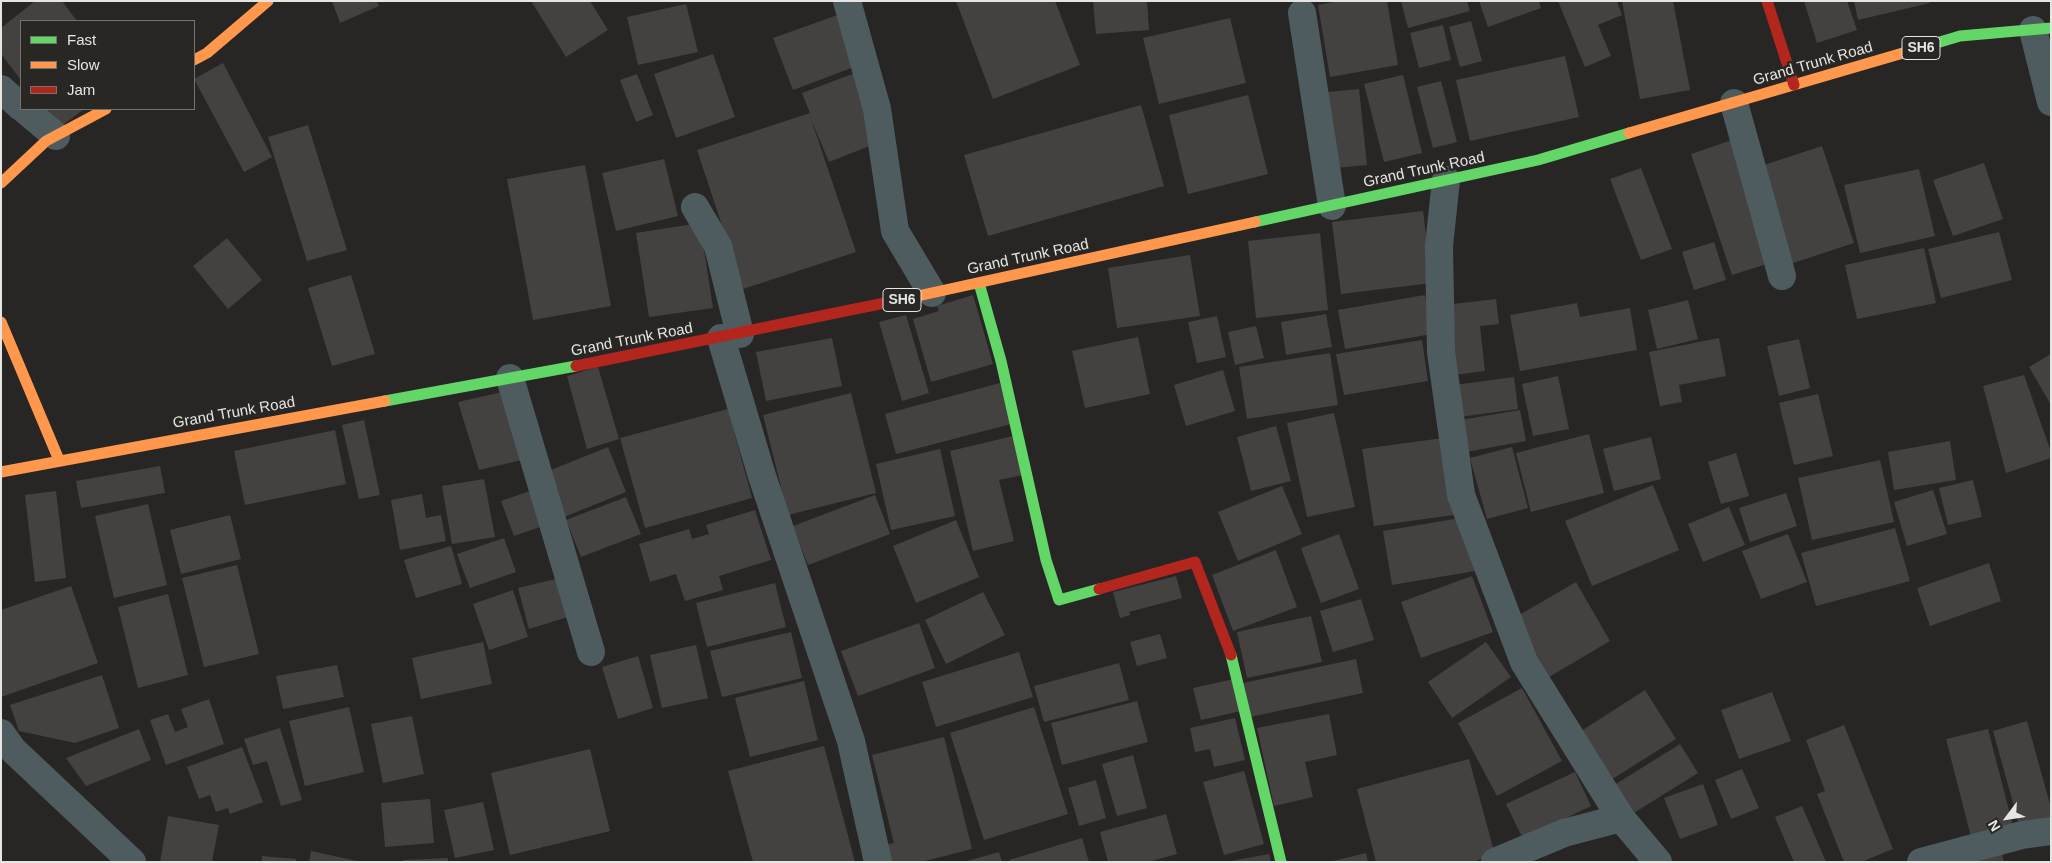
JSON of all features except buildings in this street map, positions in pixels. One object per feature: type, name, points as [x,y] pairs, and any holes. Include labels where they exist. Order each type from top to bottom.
[{"type":"main road","points":[[195,59],[207,53],[268,1]]},
{"type":"main road","points":[[1767,1],[1794,85]]},
{"type":"main road","name":"Grand Trunk Road","points":[[1,472],[731,336],[979,283],[1538,160],[1960,36],[2042,29]]},
{"type":"main road","points":[[1,183],[46,141],[104,110]]},
{"type":"main road","points":[[979,283],[1001,361],[1046,560],[1059,600],[1195,562],[1230,652],[1281,862]]},
{"type":"main road","points":[[1,322],[59,460]]},
{"type":"street","points":[[848,1],[877,109],[895,231],[932,293]]},
{"type":"street","points":[[1302,13],[1332,206]]},
{"type":"street","points":[[2042,29],[2051,102]]},
{"type":"street","points":[[1,89],[20,106]]},
{"type":"street","points":[[1734,103],[1782,276]]},
{"type":"street","points":[[24,110],[56,136]]},
{"type":"street","points":[[1446,180],[1440,246],[1441,352],[1461,495],[1524,662],[1621,818],[1658,862]]},
{"type":"street","points":[[695,207],[718,246],[731,336],[762,476],[851,741],[878,862]]},
{"type":"street","points":[[510,378],[591,652]]},
{"type":"street","points":[[1,732],[13,750],[132,862]]},
{"type":"street","points":[[1495,862],[1564,833],[1621,818]]},
{"type":"street","points":[[1921,862],[2022,835],[2051,831]]},
{"type":"street","points":[[102,862],[104,835]]},
{"type":"traffic: fast","points":[[1903,53],[1960,36],[2051,28]]},
{"type":"traffic: fast","points":[[1255,222],[1538,160],[1629,133]]},
{"type":"traffic: fast","points":[[979,283],[1001,361],[1046,560],[1059,600],[1099,589]]},
{"type":"traffic: fast","points":[[385,401],[576,366]]},
{"type":"traffic: fast","points":[[1231,655],[1281,862]]},
{"type":"traffic: slow","points":[[195,59],[207,53],[268,1]]},
{"type":"traffic: slow","points":[[1629,133],[1903,53]]},
{"type":"traffic: slow","points":[[1,183],[46,141],[104,110]]},
{"type":"traffic: slow","points":[[904,299],[1255,222]]},
{"type":"traffic: slow","points":[[1,322],[59,460]]},
{"type":"traffic: slow","points":[[1,472],[385,401]]},
{"type":"traffic: jam","points":[[1767,1],[1794,85]]},
{"type":"traffic: jam","points":[[576,366],[904,299]]},
{"type":"traffic: jam","points":[[1099,589],[1195,562],[1231,655]]}]
